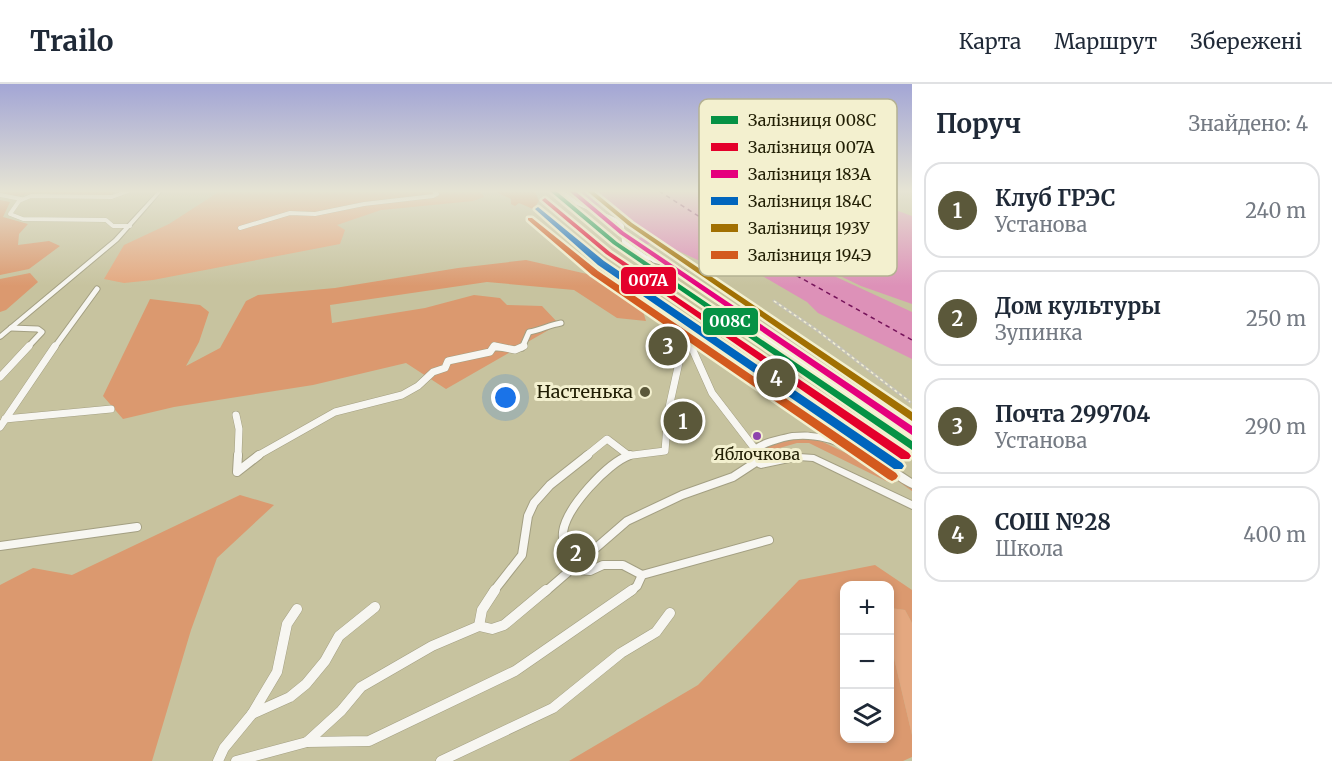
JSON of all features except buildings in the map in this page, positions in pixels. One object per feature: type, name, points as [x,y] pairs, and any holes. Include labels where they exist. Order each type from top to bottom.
[{"type":"main road","points":[[0,337],[133,223]]},
{"type":"main road","points":[[912,483],[862,453],[819,436],[792,434],[755,449],[750,455],[756,462],[769,465],[806,456],[823,461],[912,505]]},
{"type":"street","points":[[111,223],[113,225],[130,226]]},
{"type":"street","points":[[240,228],[258,223]]},
{"type":"street","points":[[619,223],[622,226],[624,242],[638,253],[649,260],[677,268],[777,348],[912,441]]},
{"type":"street","points":[[0,427],[97,289]]},
{"type":"street","points":[[236,415],[239,429],[237,472],[264,451],[335,412],[402,395],[418,386],[433,372],[444,368],[448,362],[459,357],[490,352],[494,346],[515,350],[524,347],[529,332],[544,330],[549,325],[561,323]]},
{"type":"street","points":[[0,377],[42,332],[38,328],[11,328]]},
{"type":"street","points":[[570,569],[564,553],[562,536],[569,511],[609,468],[628,455],[660,454],[667,447],[668,412],[681,349],[672,332],[676,328],[685,334],[712,393],[755,449]]},
{"type":"street","points":[[5,419],[111,409]]},
{"type":"street","points":[[479,626],[477,621],[482,610],[504,576],[520,560],[532,505],[573,465],[607,439],[628,455]]},
{"type":"street","points":[[307,742],[341,711],[362,687],[432,646],[479,626],[488,630],[497,629],[627,521],[682,495],[733,477],[756,462]]},
{"type":"street","points":[[0,546],[137,526]]},
{"type":"street","points":[[570,569],[590,571],[603,566],[624,565],[642,575],[769,540]]},
{"type":"street","points":[[236,761],[307,742],[369,741],[515,671],[625,596],[637,586],[642,575]]},
{"type":"street","points":[[252,714],[290,697],[306,684],[325,661],[339,636],[375,607]]},
{"type":"street","points":[[218,761],[224,748],[252,714],[277,672],[287,624],[297,609]]},
{"type":"street","points":[[441,761],[478,741],[522,726],[554,707],[577,692],[604,665],[659,629],[670,613]]},
{"type":"shaded area","points":[[0,223],[28,224],[19,234],[18,245],[49,241],[60,246],[29,269],[0,275]]},
{"type":"shaded area","points":[[344,223],[337,225],[345,230],[340,244],[153,280],[124,283],[104,279],[124,245],[169,224]]},
{"type":"shaded area","points":[[632,223],[699,223],[699,261],[657,241],[642,246],[630,243],[646,235],[646,231]]},
{"type":"shaded area","points":[[897,223],[912,223],[912,304],[840,276],[897,276]]},
{"type":"shaded area","points":[[526,260],[635,285],[646,321],[617,318],[574,290],[487,282],[330,305],[332,323],[425,308],[474,295],[500,298],[507,305],[542,306],[559,324],[446,389],[406,363],[313,385],[174,407],[123,419],[103,396],[150,299],[200,305],[209,312],[199,342],[186,366],[220,348],[246,301],[258,295],[335,288],[458,268]]},
{"type":"shaded area","points":[[30,273],[38,282],[6,310],[0,312],[0,279]]},
{"type":"shaded area","points":[[762,276],[834,276],[912,312],[912,359],[818,313],[807,302]]},
{"type":"shaded area","points":[[793,433],[823,442],[873,466],[877,464],[891,466],[912,479],[912,491],[895,479],[895,483],[888,482],[809,443],[797,443],[769,451],[762,447],[772,442],[785,442],[788,435]]},
{"type":"shaded area","points":[[240,495],[274,505],[217,558],[191,630],[152,761],[0,761],[0,585],[33,568],[72,575]]},
{"type":"shaded area","points":[[875,565],[912,590],[912,623],[905,610],[894,609],[894,581],[840,581],[840,743],[894,743],[894,658],[912,735],[912,757],[903,761],[569,761],[698,685],[799,580]]},
{"type":"shaded area","points":[[894,609],[905,610],[912,623],[912,735],[894,658]]},
{"type":"ferry route","points":[[797,276],[912,340]]},
{"type":"railway","points":[[589,223],[613,243],[912,449]]},
{"type":"railway","points":[[774,301],[818,331],[910,402]]},
{"type":"railway","points":[[750,303],[912,412]]},
{"type":"rail line","name":"194Э","points":[[534,223],[595,273],[892,476]]},
{"type":"rail line","name":"184С","points":[[554,223],[601,263],[898,466]]},
{"type":"rail line","name":"007А","points":[[572,223],[608,253],[905,456]]},
{"type":"rail line","name":"008С","points":[[591,223],[615,243],[912,446]]},
{"type":"rail line","name":"183А","points":[[610,223],[912,431]]},
{"type":"rail line","name":"193У","points":[[628,223],[699,271]]},
{"type":"rail line","name":"193У","points":[[706,276],[912,417]]},
{"type":"place","name":"Почта 299704","points":[[668,346]]},
{"type":"place","name":"СОШ №28","points":[[776,378]]},
{"type":"place","name":"Настенька","points":[[645,392]]},
{"type":"place","name":"Клуб ГРЭС","points":[[683,421]]},
{"type":"place","name":"Яблочкова","points":[[757,436]]},
{"type":"place","name":"Дом культуры","points":[[576,553]]}]
